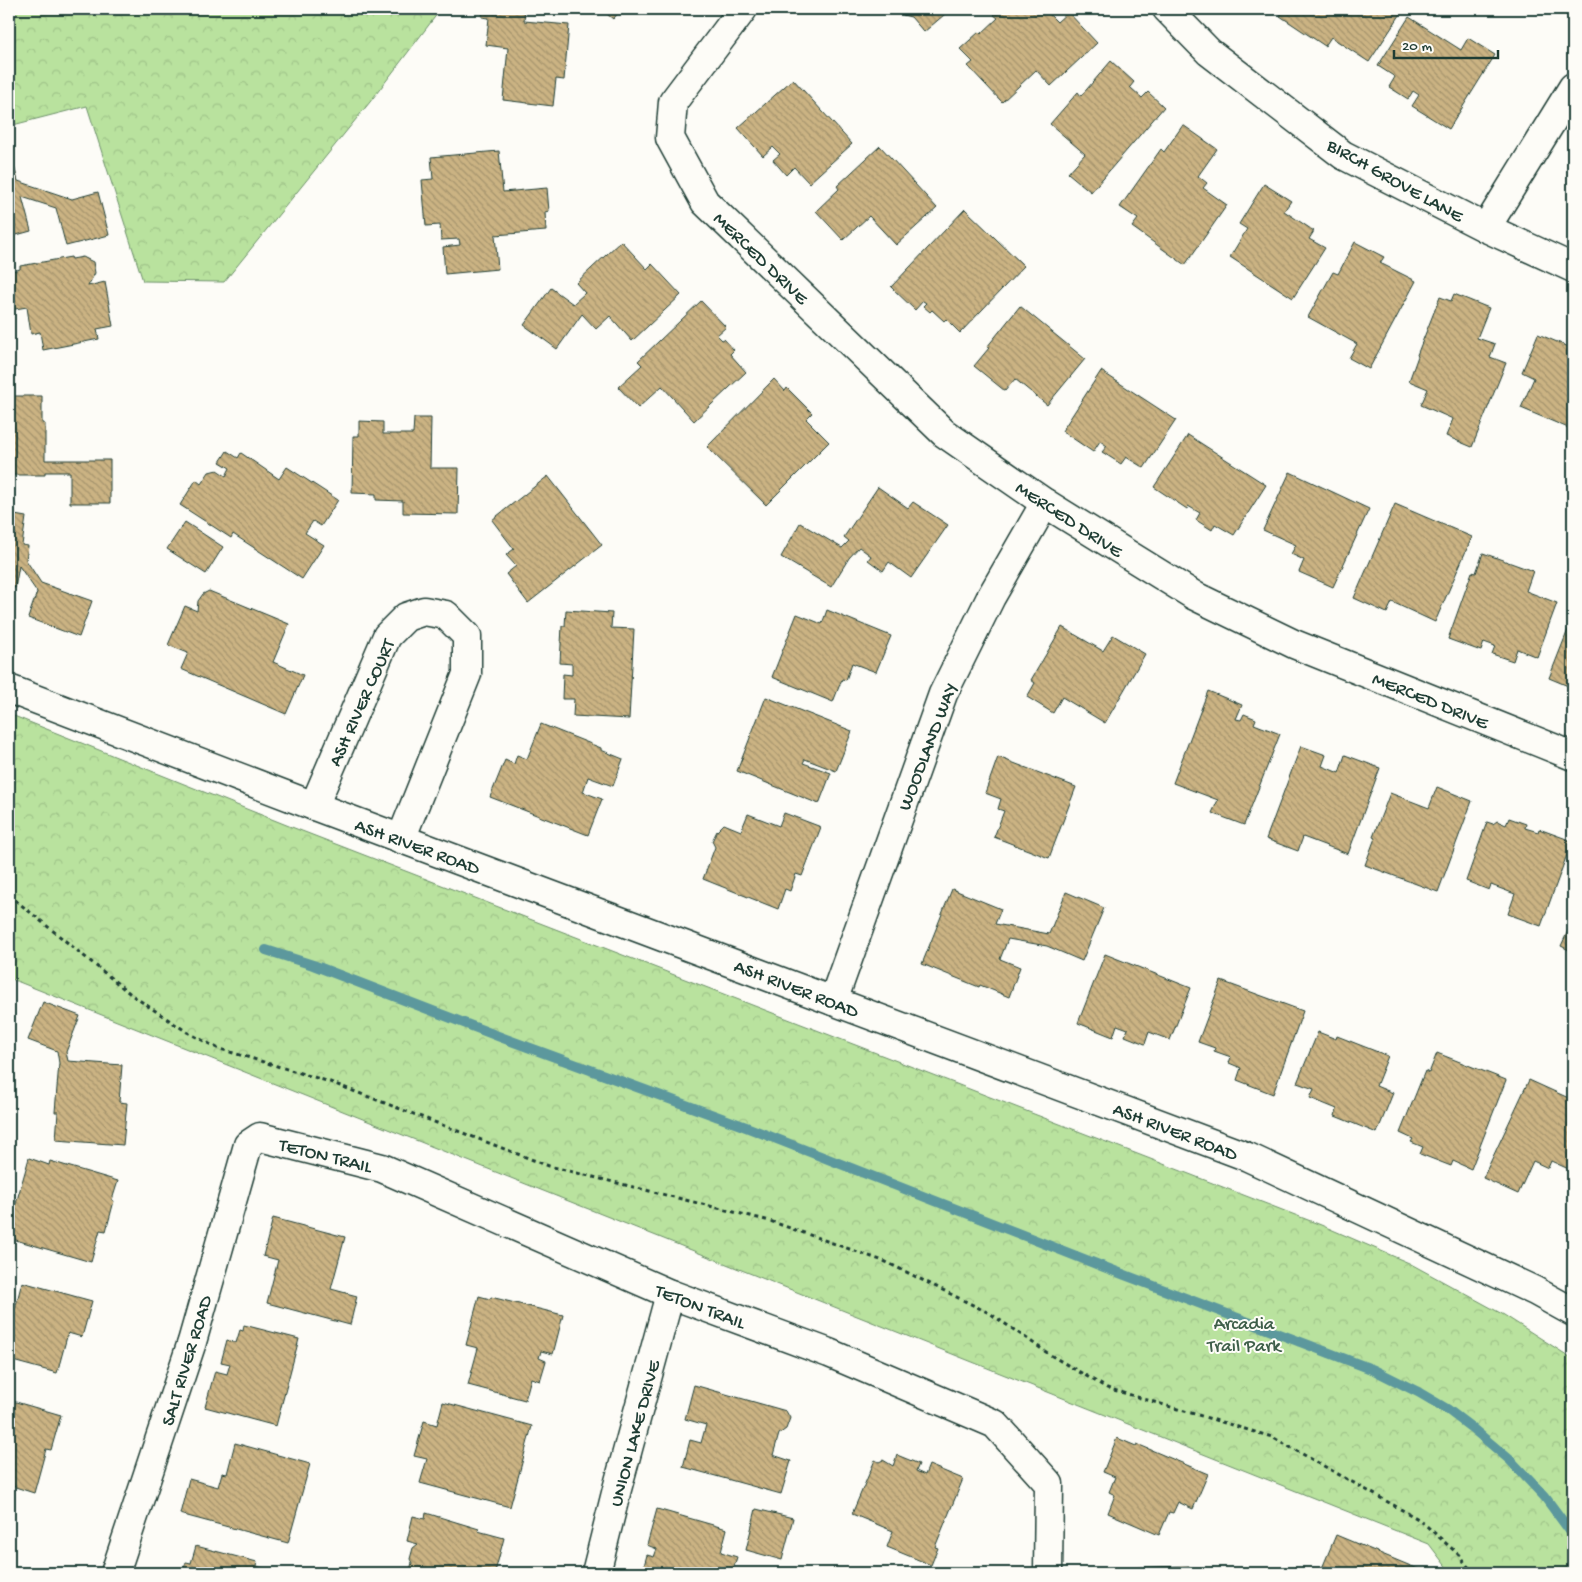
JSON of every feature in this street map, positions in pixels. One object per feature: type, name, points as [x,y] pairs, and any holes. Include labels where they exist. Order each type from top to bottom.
[{"type":"street","name":"MERCED DRIVE","points":[[743,9],[673,102],[670,138],[705,202],[944,433],[1045,504],[1194,596],[1294,644],[1573,756]]},
{"type":"street","name":"BIRCH GROVE LANE","points":[[1166,9],[1209,52],[1342,155],[1486,228],[1573,268]]},
{"type":"street","points":[[1486,228],[1573,87]]},
{"type":"street","name":"WOODLAND WAY","points":[[834,1001],[943,694],[991,597],[1045,504]]},
{"type":"street","name":"ASH RIVER COURT","points":[[314,806],[387,636],[406,617],[424,611],[446,616],[467,636],[468,674],[401,839]]},
{"type":"street","name":"ASH RIVER ROAD","points":[[9,689],[401,839],[1248,1157],[1535,1291],[1573,1312]]},
{"type":"street","name":"TETON TRAIL","points":[[248,1146],[260,1137],[382,1168],[670,1294],[829,1353],[995,1424],[1049,1484],[1048,1573]]},
{"type":"street","name":"SALT RIVER ROAD","points":[[115,1573],[192,1342],[248,1146]]},
{"type":"street","name":"UNION LAKE DRIVE","points":[[596,1573],[670,1294]]},
{"type":"path","points":[[9,895],[133,996],[187,1032],[217,1048],[330,1082],[549,1166],[770,1221],[886,1262],[991,1314],[1052,1356],[1107,1388],[1272,1437],[1420,1520],[1458,1554],[1473,1573]]},
{"type":"green space","points":[[9,9],[441,9],[370,102],[224,282],[143,281],[87,106],[9,126]]},
{"type":"green space","name":"Arcadia Trail Park","points":[[9,714],[289,826],[1321,1225],[1409,1263],[1504,1315],[1573,1359],[1573,1573],[1451,1573],[1429,1544],[9,978]]},
{"type":"building","points":[[483,9],[525,9],[524,21],[569,25],[564,80],[556,79],[553,106],[503,100],[508,48],[486,45],[489,18],[482,17]]},
{"type":"building","points":[[601,9],[622,9],[613,19]]},
{"type":"building","points":[[895,9],[951,9],[924,32],[911,17],[903,15]]},
{"type":"building","points":[[1001,9],[1051,9],[1047,12],[1057,22],[1068,12],[1097,43],[1051,86],[1036,70],[1002,102],[968,66],[973,62],[960,49],[979,32],[981,34],[998,18],[994,15]]},
{"type":"building","points":[[1284,9],[1404,9],[1369,62],[1331,37],[1325,46],[1280,16]]},
{"type":"building","points":[[1409,17],[1461,50],[1468,38],[1495,55],[1449,129],[1412,106],[1419,95],[1413,91],[1408,99],[1389,87],[1395,77],[1378,66]]},
{"type":"building","points":[[1111,61],[1134,82],[1130,87],[1142,98],[1148,92],[1164,107],[1091,192],[1068,173],[1085,154],[1050,124],[1078,92],[1081,96]]},
{"type":"building","points":[[793,79],[852,144],[809,183],[794,167],[786,175],[773,160],[780,154],[773,147],[763,156],[738,128]]},
{"type":"building","points":[[1183,125],[1217,149],[1198,176],[1207,183],[1203,188],[1227,205],[1185,265],[1132,227],[1138,219],[1120,207],[1161,149],[1164,152]]},
{"type":"building","points":[[880,146],[937,208],[896,245],[869,216],[843,240],[816,211],[839,189],[837,186]]},
{"type":"building","points":[[9,147],[18,181],[72,199],[98,192],[109,235],[66,246],[56,208],[22,197],[31,231],[9,237]]},
{"type":"building","points":[[499,151],[503,192],[547,188],[549,211],[545,212],[546,231],[495,235],[498,269],[445,274],[443,247],[460,245],[459,239],[441,240],[440,225],[426,226],[422,180],[433,179],[431,157]]},
{"type":"building","points":[[1264,184],[1291,201],[1284,211],[1314,231],[1309,239],[1325,248],[1293,298],[1230,257],[1247,229],[1239,224]]},
{"type":"building","points":[[965,209],[1024,266],[960,333],[946,319],[944,321],[932,310],[930,312],[923,306],[926,303],[923,301],[915,310],[891,287]]},
{"type":"building","points":[[621,241],[647,269],[652,264],[681,295],[632,341],[610,316],[596,329],[582,314],[557,349],[524,325],[551,288],[573,304],[585,293],[576,283]]},
{"type":"building","points":[[1355,242],[1384,257],[1380,263],[1416,281],[1369,369],[1349,358],[1357,344],[1308,317],[1333,272],[1338,274]]},
{"type":"building","points":[[71,257],[72,259],[83,257],[93,262],[95,273],[88,286],[105,282],[113,326],[97,329],[99,339],[43,350],[40,332],[31,334],[27,307],[9,310],[9,272],[20,269],[20,266]]},
{"type":"building","points":[[1454,294],[1489,308],[1477,338],[1495,344],[1490,357],[1506,363],[1472,447],[1446,436],[1453,419],[1421,405],[1428,389],[1409,381],[1440,297],[1451,301]]},
{"type":"building","points":[[701,301],[726,327],[717,335],[722,340],[724,339],[734,350],[730,354],[746,372],[694,421],[662,386],[638,408],[618,387],[642,365],[638,361]]},
{"type":"building","points":[[1020,306],[1085,359],[1047,405],[1015,379],[1005,391],[974,366]]},
{"type":"building","points":[[1538,334],[1569,347],[1566,354],[1573,357],[1573,430],[1521,408],[1534,378],[1522,372]]},
{"type":"building","points":[[1101,371],[1176,420],[1144,468],[1126,457],[1121,464],[1102,452],[1107,446],[1100,441],[1093,452],[1062,431]]},
{"type":"building","points":[[774,379],[785,391],[787,388],[812,413],[806,419],[829,442],[766,505],[707,447]]},
{"type":"building","points":[[9,396],[42,396],[42,423],[45,424],[45,460],[110,460],[110,503],[70,503],[70,472],[45,472],[45,475],[9,475]]},
{"type":"building","points":[[414,418],[431,418],[430,468],[459,468],[458,514],[403,513],[403,501],[376,500],[376,494],[352,493],[353,436],[359,436],[359,421],[383,422],[383,434],[413,434]]},
{"type":"building","points":[[1188,435],[1266,485],[1234,535],[1215,524],[1212,530],[1196,520],[1200,513],[1188,506],[1187,509],[1154,487]]},
{"type":"building","points":[[227,451],[238,458],[241,453],[279,479],[287,467],[338,500],[321,526],[313,521],[305,533],[324,545],[302,579],[233,534],[231,538],[180,505],[196,480],[201,484],[209,472],[217,470],[226,476],[230,468],[220,462]]},
{"type":"building","points":[[1290,472],[1369,509],[1333,587],[1299,572],[1304,560],[1291,554],[1296,545],[1263,530]]},
{"type":"building","points":[[548,476],[602,545],[528,603],[506,574],[516,566],[506,555],[514,549],[492,520]]},
{"type":"building","points":[[878,487],[908,508],[913,502],[948,525],[911,578],[889,562],[883,571],[868,560],[871,556],[859,547],[849,558],[831,587],[781,557],[800,523],[842,548],[849,541],[844,537]]},
{"type":"building","points":[[1395,504],[1472,537],[1435,622],[1392,602],[1387,613],[1354,598]]},
{"type":"building","points":[[9,514],[26,517],[22,545],[28,546],[26,560],[41,583],[92,601],[79,637],[28,618],[37,592],[19,566],[15,588],[9,587]]},
{"type":"building","points":[[185,522],[223,547],[206,574],[167,549]]},
{"type":"building","points":[[1483,553],[1533,571],[1526,591],[1557,603],[1537,657],[1517,649],[1513,661],[1492,654],[1495,646],[1484,642],[1481,651],[1448,639],[1472,572],[1476,573]]},
{"type":"building","points":[[209,591],[289,624],[273,662],[303,675],[286,714],[181,669],[188,653],[168,645],[185,606],[197,611],[198,601],[203,594]]},
{"type":"building","points":[[566,610],[612,613],[611,628],[634,629],[629,719],[573,716],[574,699],[562,699],[563,674],[572,675],[572,664],[560,663],[562,626],[565,626]]},
{"type":"building","points":[[827,610],[891,636],[876,672],[852,663],[846,680],[842,679],[833,702],[772,677],[797,614],[822,624]]},
{"type":"building","points":[[1573,617],[1573,688],[1549,678]]},
{"type":"building","points":[[1062,627],[1103,651],[1113,635],[1145,654],[1105,723],[1062,697],[1053,713],[1027,697],[1035,683],[1031,680]]},
{"type":"building","points":[[1208,691],[1242,705],[1236,719],[1241,720],[1244,714],[1256,719],[1254,724],[1280,734],[1244,825],[1212,813],[1218,800],[1173,783]]},
{"type":"building","points":[[766,697],[852,731],[836,771],[805,759],[803,763],[831,773],[819,804],[737,771]]},
{"type":"building","points":[[541,724],[623,759],[613,786],[588,777],[583,792],[602,799],[588,835],[490,797],[505,760],[514,764],[517,755],[527,759]]},
{"type":"building","points":[[1301,746],[1326,755],[1322,766],[1339,773],[1345,755],[1380,768],[1348,854],[1303,837],[1298,851],[1266,839]]},
{"type":"building","points":[[998,757],[1076,787],[1049,858],[994,837],[1004,811],[998,809],[1001,799],[985,793]]},
{"type":"building","points":[[1437,787],[1472,801],[1438,892],[1365,865],[1375,838],[1373,837],[1390,793],[1429,808]]},
{"type":"building","points":[[784,813],[821,827],[802,876],[796,874],[790,891],[785,889],[778,909],[703,879],[715,847],[712,841],[717,831],[724,824],[741,831],[748,814],[779,826]]},
{"type":"building","points":[[1509,818],[1526,824],[1525,828],[1538,832],[1539,829],[1572,841],[1541,926],[1508,914],[1515,894],[1491,885],[1489,890],[1466,881],[1487,822],[1493,824],[1497,821],[1506,825]]},
{"type":"building","points":[[952,889],[1001,909],[995,924],[1049,934],[1066,892],[1104,908],[1082,961],[1047,946],[1008,939],[1000,959],[1020,967],[1009,997],[922,964]]},
{"type":"building","points":[[1573,920],[1573,952],[1561,946]]},
{"type":"building","points":[[1105,954],[1191,988],[1170,1040],[1149,1032],[1145,1044],[1125,1036],[1128,1029],[1117,1025],[1113,1037],[1078,1023]]},
{"type":"building","points":[[1221,981],[1303,1011],[1273,1094],[1237,1080],[1241,1068],[1229,1063],[1231,1057],[1214,1051],[1215,1048],[1198,1042]]},
{"type":"building","points":[[43,1002],[80,1016],[66,1052],[68,1061],[122,1065],[119,1102],[127,1103],[123,1145],[56,1140],[58,1112],[55,1112],[59,1063],[57,1051],[28,1040]]},
{"type":"building","points":[[1318,1032],[1336,1039],[1337,1036],[1388,1056],[1376,1086],[1393,1093],[1377,1133],[1335,1116],[1337,1109],[1310,1098],[1314,1089],[1297,1083]]},
{"type":"building","points":[[1437,1053],[1506,1080],[1471,1169],[1453,1161],[1451,1166],[1420,1154],[1423,1147],[1411,1142],[1413,1139],[1400,1133],[1425,1071],[1429,1073]]},
{"type":"building","points":[[1529,1080],[1573,1100],[1573,1171],[1551,1161],[1548,1168],[1533,1161],[1518,1194],[1483,1178]]},
{"type":"building","points":[[29,1158],[49,1165],[50,1161],[118,1181],[106,1231],[100,1230],[91,1262],[9,1238],[9,1228]]},
{"type":"building","points":[[273,1218],[345,1237],[331,1289],[357,1296],[350,1325],[267,1303],[278,1260],[263,1256]]},
{"type":"building","points":[[22,1282],[92,1301],[82,1337],[68,1333],[57,1373],[9,1360],[9,1319],[12,1308],[15,1309]]},
{"type":"building","points":[[479,1296],[490,1299],[491,1297],[563,1315],[553,1354],[541,1351],[539,1358],[546,1361],[540,1381],[531,1378],[525,1400],[468,1385],[478,1348],[466,1345]]},
{"type":"building","points":[[244,1325],[299,1339],[276,1426],[205,1407],[215,1371],[227,1374],[230,1364],[221,1362],[227,1340],[236,1343],[240,1330],[243,1331]]},
{"type":"building","points":[[694,1385],[786,1411],[790,1418],[786,1429],[779,1434],[773,1455],[791,1461],[781,1494],[683,1467],[690,1440],[701,1443],[706,1425],[685,1419]]},
{"type":"building","points":[[9,1400],[61,1415],[51,1450],[46,1449],[34,1493],[9,1485]]},
{"type":"building","points":[[443,1402],[532,1426],[510,1507],[420,1483],[427,1459],[414,1456],[424,1421],[437,1425]]},
{"type":"building","points":[[1117,1438],[1136,1446],[1137,1444],[1208,1474],[1193,1509],[1178,1502],[1173,1513],[1169,1512],[1159,1535],[1108,1513],[1115,1495],[1109,1492],[1115,1477],[1103,1472]]},
{"type":"building","points":[[235,1443],[310,1464],[288,1543],[180,1514],[189,1479],[218,1487],[222,1473],[227,1474]]},
{"type":"building","points":[[897,1455],[919,1464],[916,1471],[925,1475],[929,1465],[963,1479],[935,1547],[938,1548],[931,1565],[887,1547],[893,1531],[852,1514],[875,1460],[879,1462],[883,1460],[893,1466]]},
{"type":"building","points":[[657,1509],[727,1529],[721,1552],[737,1557],[732,1573],[642,1573],[647,1555],[654,1557],[657,1549],[647,1545]]},
{"type":"building","points":[[756,1509],[793,1518],[782,1560],[746,1550]]},
{"type":"building","points":[[426,1513],[504,1538],[495,1572],[478,1568],[477,1573],[409,1573],[413,1548],[418,1544],[407,1541],[413,1516],[425,1519]]},
{"type":"building","points":[[1336,1535],[1418,1569],[1417,1573],[1320,1573]]},
{"type":"building","points":[[196,1546],[257,1562],[256,1566],[273,1571],[273,1573],[182,1573],[186,1562],[191,1563]]},
{"type":"building","points":[[1189,1566],[1189,1573],[1116,1573],[1116,1568]]},
{"type":"waterway","points":[[266,950],[313,965],[503,1038],[746,1127],[1374,1370],[1447,1409],[1472,1428],[1510,1460],[1545,1497],[1573,1535]]}]
